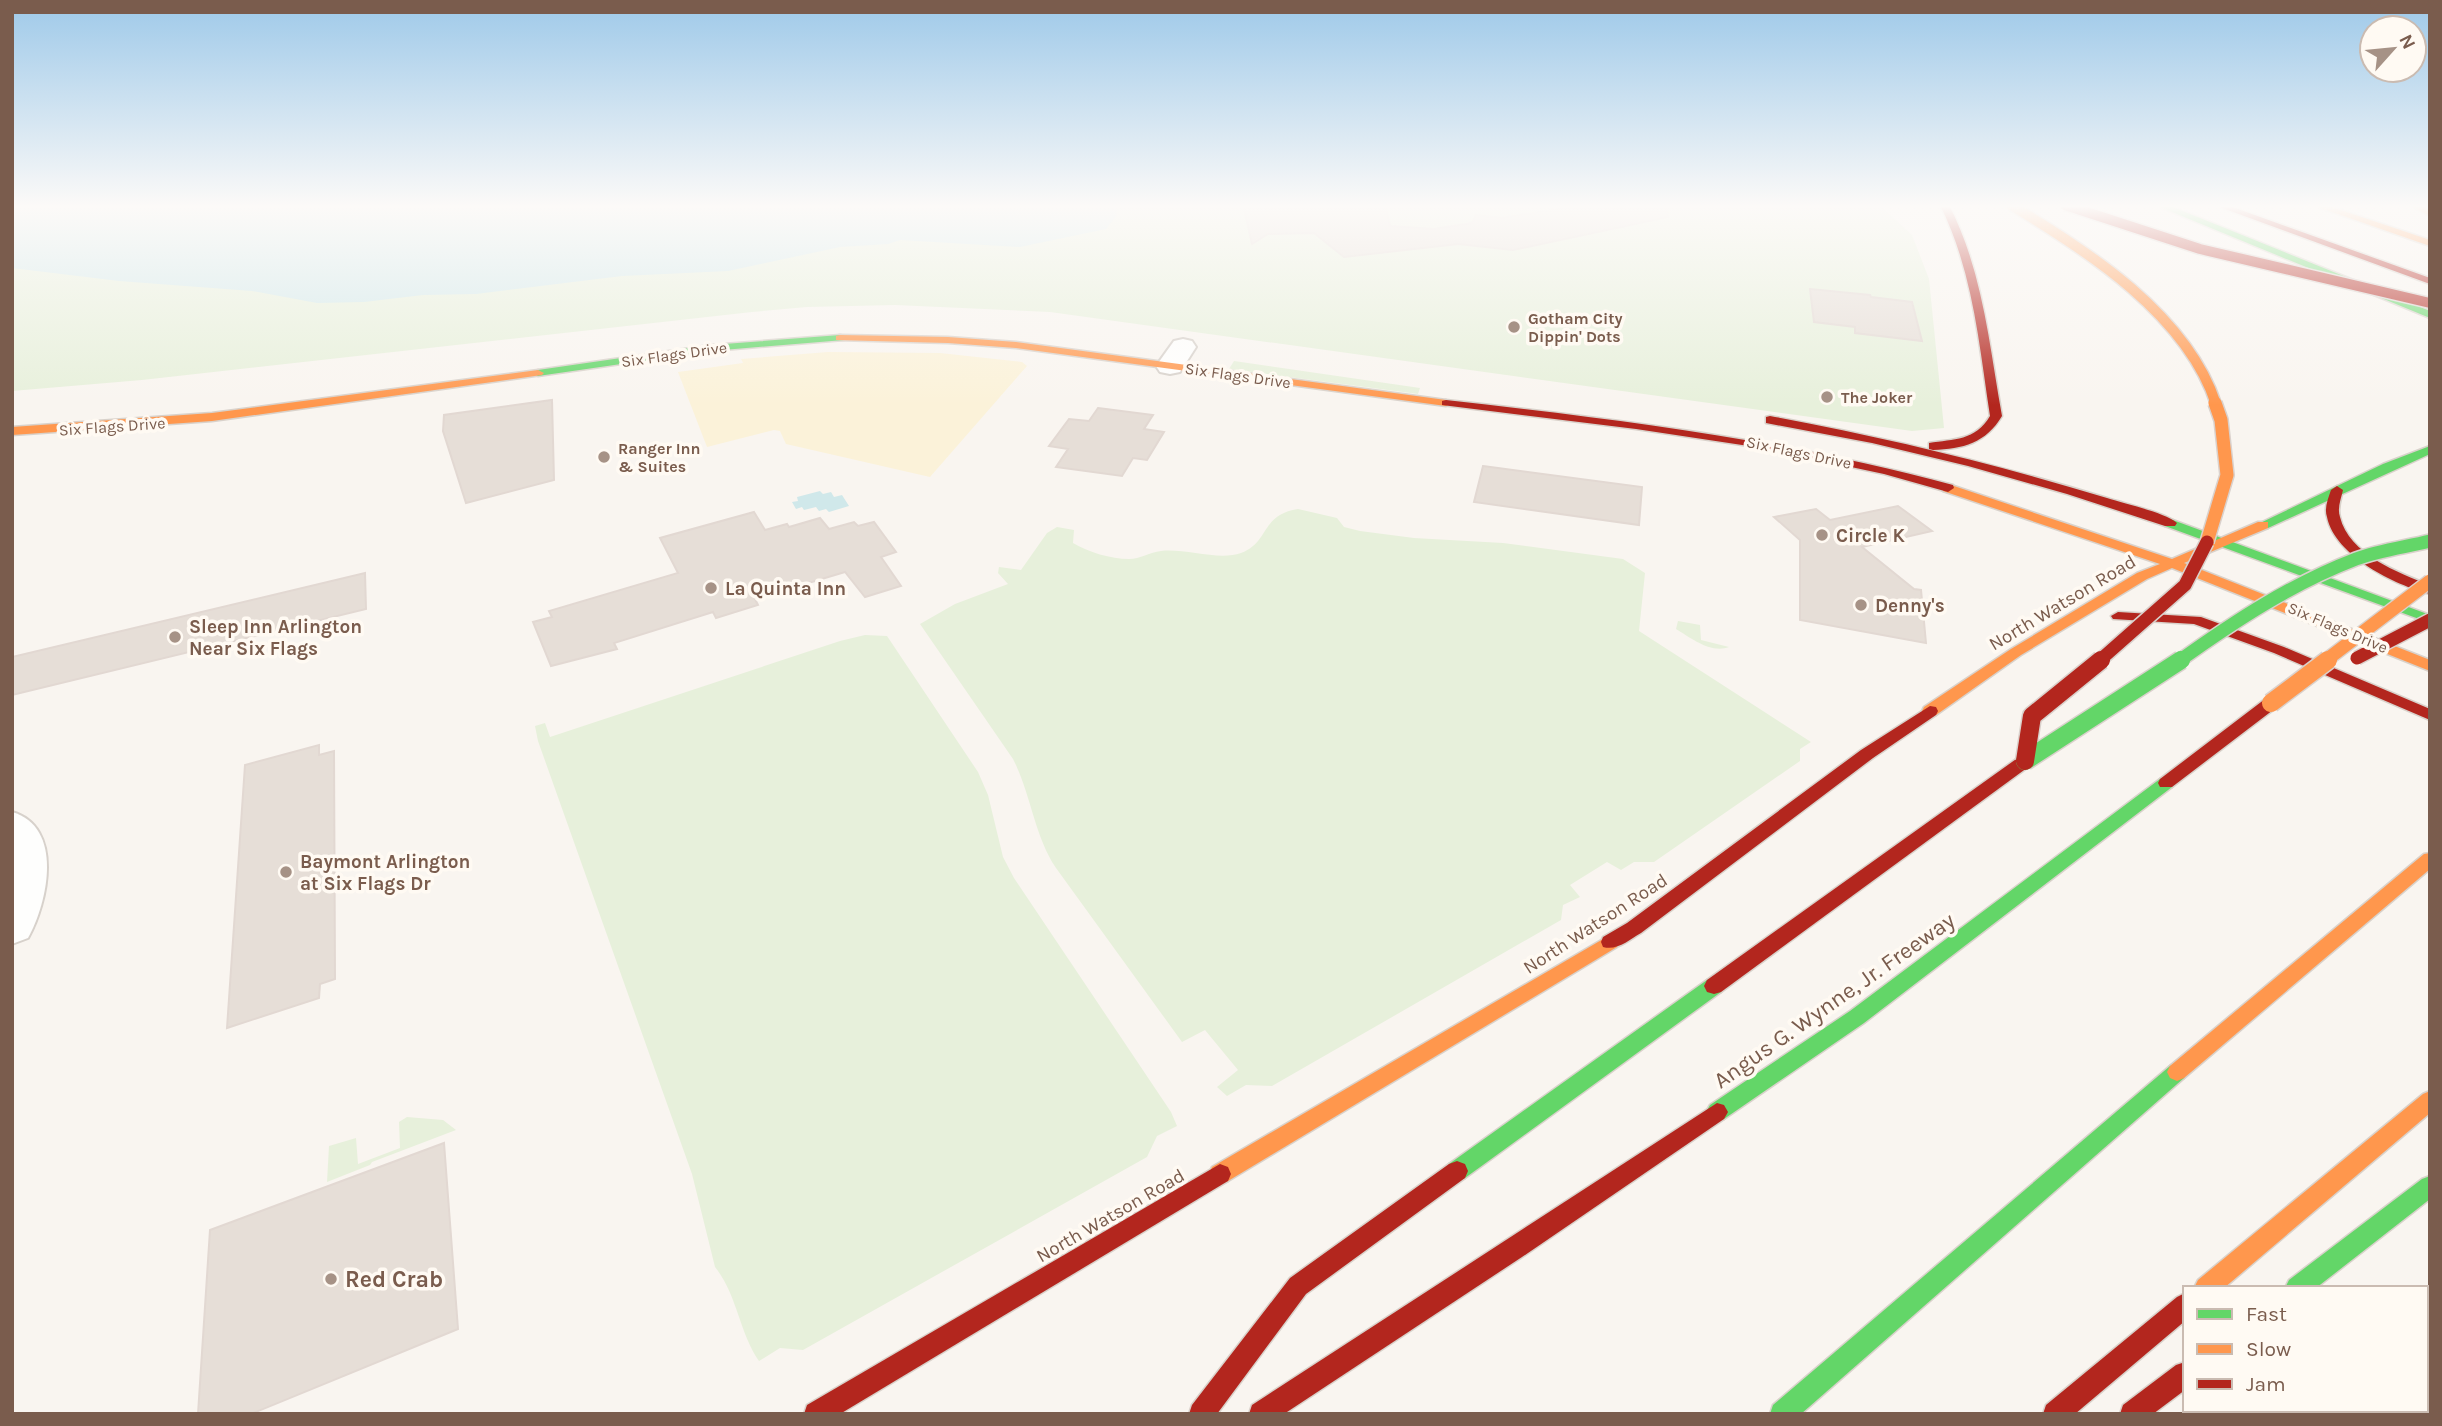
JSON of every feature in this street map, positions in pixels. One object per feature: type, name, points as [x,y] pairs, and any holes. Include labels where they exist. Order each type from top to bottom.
[{"type":"main road","points":[[1899,445],[1939,446],[1970,443],[1991,430],[1996,416],[1970,272]]},
{"type":"main road","points":[[2025,761],[2032,716],[2128,638],[2185,585],[2204,551],[2227,475],[2221,419],[2208,380],[2175,333],[2110,272]]},
{"type":"main road","points":[[2293,272],[2430,303]]},
{"type":"main road","points":[[2328,272],[2430,315]]},
{"type":"main road","points":[[2404,272],[2430,281]]},
{"type":"main road","points":[[807,339],[837,320]]},
{"type":"main road","name":"Six Flags Drive","points":[[12,431],[119,426],[277,411],[687,351],[807,339],[890,337],[978,340],[1180,352],[1359,393],[1640,424],[1766,444],[1844,460],[1983,498],[2174,562],[2254,592],[2430,666]]},
{"type":"main road","points":[[286,390],[358,381]]},
{"type":"main road","name":"Six Flags Drive","points":[[1758,419],[1807,425],[1998,468],[2180,524],[2430,620]]},
{"type":"main road","name":"North Watson Road","points":[[816,1414],[1634,928],[1867,754],[2016,652],[2070,619],[2142,576],[2227,542],[2387,467],[2430,450]]},
{"type":"main road","points":[[2337,490],[2332,517],[2355,550],[2401,578],[2430,590]]},
{"type":"main road","points":[[1201,1414],[1298,1286],[2025,761],[2168,668],[2243,615],[2297,584],[2359,558],[2430,541]]},
{"type":"main road","points":[[2271,703],[2430,581]]},
{"type":"main road","points":[[2070,619],[2128,615],[2196,620],[2278,650],[2430,715]]},
{"type":"main road","name":"Angus G. Wynne, Jr. Freeway","points":[[1261,1414],[1514,1249],[1857,1017],[2271,703],[2430,620]]},
{"type":"main road","points":[[1782,1414],[2233,1023],[2430,859]]},
{"type":"main road","points":[[2208,1286],[2430,1100]]},
{"type":"main road","points":[[2300,1286],[2430,1186]]},
{"type":"main road","points":[[2055,1414],[2183,1307]]},
{"type":"main road","points":[[2132,1414],[2183,1376]]},
{"type":"street","points":[[12,827],[18,830],[26,847],[12,926]]},
{"type":"shaded area","points":[[2430,1341],[2430,1414],[2329,1414],[2428,1412]]},
{"type":"green space","points":[[12,272],[1926,272],[1944,428],[1912,431],[1050,312],[895,305],[807,307],[752,312],[142,380],[12,391]]},
{"type":"green space","points":[[1234,361],[1420,388],[1418,394],[1229,369]]},
{"type":"green space","points":[[1298,509],[1337,518],[1344,527],[1360,531],[1414,538],[1503,543],[1623,559],[1645,573],[1639,631],[1811,742],[1800,749],[1800,761],[1654,862],[1634,862],[1621,870],[1607,862],[1570,885],[1580,897],[1563,905],[1561,920],[1272,1086],[1246,1085],[1227,1096],[1217,1087],[1238,1070],[1205,1030],[1182,1042],[1056,868],[1037,828],[1013,759],[920,624],[955,604],[1008,584],[998,573],[999,567],[1021,570],[1047,533],[1057,527],[1074,530],[1073,543],[1115,558],[1133,559],[1170,551],[1222,556],[1241,553],[1250,548],[1277,517]]},
{"type":"green space","points":[[1678,621],[1700,625],[1701,640],[1729,647],[1722,649],[1701,644],[1676,629]]},
{"type":"green space","points":[[865,635],[887,636],[978,772],[988,795],[1003,857],[1014,878],[1171,1112],[1177,1126],[1157,1136],[1147,1157],[803,1350],[780,1348],[759,1361],[728,1289],[715,1267],[692,1174],[538,741],[535,726],[545,723],[550,737]]},
{"type":"green space","points":[[407,1117],[443,1120],[456,1130],[327,1182],[329,1146],[356,1138],[358,1164],[400,1148],[399,1122]]},
{"type":"sand","points":[[828,352],[940,353],[1022,362],[1027,366],[930,477],[786,444],[780,431],[774,430],[707,447],[678,372],[743,363],[741,359]]},
{"type":"water","points":[[41,272],[716,272],[622,276],[476,294],[317,303],[252,291],[119,281]]},
{"type":"water","points":[[820,491],[823,494],[831,492],[834,497],[842,495],[849,506],[829,512],[826,509],[819,511],[816,507],[796,509],[792,502],[798,501],[797,497]]},
{"type":"building","points":[[1810,289],[1912,302],[1922,341],[1855,333],[1855,327],[1814,322]]},
{"type":"building","name":"Ranger Inn & Suites","points":[[552,400],[554,480],[466,503],[443,431],[444,415]]},
{"type":"building","points":[[1098,408],[1153,415],[1144,429],[1164,432],[1147,460],[1133,458],[1122,476],[1056,467],[1068,449],[1049,446],[1069,419],[1089,421]]},
{"type":"building","points":[[1483,466],[1642,487],[1639,525],[1474,502]]},
{"type":"building","points":[[1898,506],[1932,531],[1862,547],[1914,589],[1921,590],[1926,643],[1800,620],[1800,540],[1774,517],[1816,509],[1830,520]]},
{"type":"building","name":"La Quinta Inn","points":[[754,512],[765,530],[787,524],[789,527],[820,518],[829,529],[854,522],[858,526],[874,522],[896,552],[881,557],[901,586],[865,597],[845,572],[755,599],[758,605],[716,618],[713,612],[614,643],[617,649],[551,666],[533,622],[552,617],[549,611],[678,573],[660,538]]},
{"type":"building","name":"Sleep Inn Arlington Near Six Flags","points":[[365,573],[366,609],[12,695],[12,657]]},
{"type":"building","name":"Baymont Arlington at Six Flags Dr","points":[[319,745],[319,755],[334,751],[335,979],[320,984],[319,998],[227,1028],[245,765]]},
{"type":"building","name":"Red Crab","points":[[444,1143],[458,1329],[251,1414],[198,1414],[210,1230]]},
{"type":"traffic: fast","points":[[2323,272],[2430,315]]},
{"type":"traffic: fast","points":[[538,373],[711,348],[840,338]]},
{"type":"traffic: fast","points":[[2263,525],[2387,467],[2430,450]]},
{"type":"traffic: fast","points":[[2170,523],[2428,619]]},
{"type":"traffic: fast","points":[[2025,761],[2168,669],[2243,615],[2297,584],[2359,558],[2430,541]]},
{"type":"traffic: fast","points":[[1717,1112],[1857,1017],[2166,783]]},
{"type":"traffic: fast","points":[[1457,1171],[1714,986]]},
{"type":"traffic: fast","points":[[1782,1414],[2177,1072]]},
{"type":"traffic: fast","points":[[2300,1286],[2430,1186]]},
{"type":"traffic: slow","points":[[2110,272],[2175,333],[2208,380],[2221,420],[2227,475],[2207,542]]},
{"type":"traffic: slow","points":[[840,338],[948,340],[1016,345],[1446,403]]},
{"type":"traffic: slow","points":[[12,431],[212,417],[538,373]]},
{"type":"traffic: slow","points":[[1948,488],[2071,527],[2192,571],[2430,666]]},
{"type":"traffic: slow","points":[[1930,711],[2016,652],[2142,576],[2263,525]]},
{"type":"traffic: slow","points":[[2271,703],[2430,581]]},
{"type":"traffic: slow","points":[[2177,1072],[2430,859]]},
{"type":"traffic: slow","points":[[1220,1174],[1610,942]]},
{"type":"traffic: slow","points":[[2208,1286],[2430,1100]]},
{"type":"traffic: jam","points":[[1933,446],[1970,441],[1984,432],[1996,416],[1970,272]]},
{"type":"traffic: jam","points":[[2296,272],[2430,303]]},
{"type":"traffic: jam","points":[[2404,272],[2430,281]]},
{"type":"traffic: jam","points":[[1446,403],[1699,434],[1824,457],[1948,488]]},
{"type":"traffic: jam","points":[[1770,420],[1872,439],[1972,463],[2072,491],[2170,523]]},
{"type":"traffic: jam","points":[[2337,490],[2333,517],[2347,542],[2372,563],[2430,590]]},
{"type":"traffic: jam","points":[[2025,761],[2032,716],[2128,638],[2185,585],[2207,542]]},
{"type":"traffic: jam","points":[[2118,616],[2196,620],[2279,650],[2430,715]]},
{"type":"traffic: jam","points":[[2357,658],[2430,620]]},
{"type":"traffic: jam","points":[[2166,783],[2271,703]]},
{"type":"traffic: jam","points":[[1610,942],[1634,928],[1867,754],[1930,711]]},
{"type":"traffic: jam","points":[[1714,986],[2025,761]]},
{"type":"traffic: jam","points":[[1261,1414],[1514,1249],[1717,1112]]},
{"type":"traffic: jam","points":[[1201,1414],[1298,1286],[1457,1171]]},
{"type":"traffic: jam","points":[[816,1414],[1220,1174]]},
{"type":"traffic: jam","points":[[2055,1414],[2183,1307]]},
{"type":"traffic: jam","points":[[2132,1414],[2183,1376]]},
{"type":"place","name":"Gotham City Dippin' Dots","points":[[1514,327]]},
{"type":"place","name":"The Joker","points":[[1827,397]]},
{"type":"place","name":"Ranger Inn & Suites","points":[[604,457]]},
{"type":"place","name":"Circle K","points":[[1822,535]]},
{"type":"place","name":"La Quinta Inn","points":[[711,588]]},
{"type":"place","name":"Denny's","points":[[1861,605]]},
{"type":"place","name":"Sleep Inn Arlington Near Six Flags","points":[[175,637]]},
{"type":"place","name":"Baymont Arlington at Six Flags Dr","points":[[286,872]]},
{"type":"place","name":"Red Crab","points":[[331,1279]]}]
